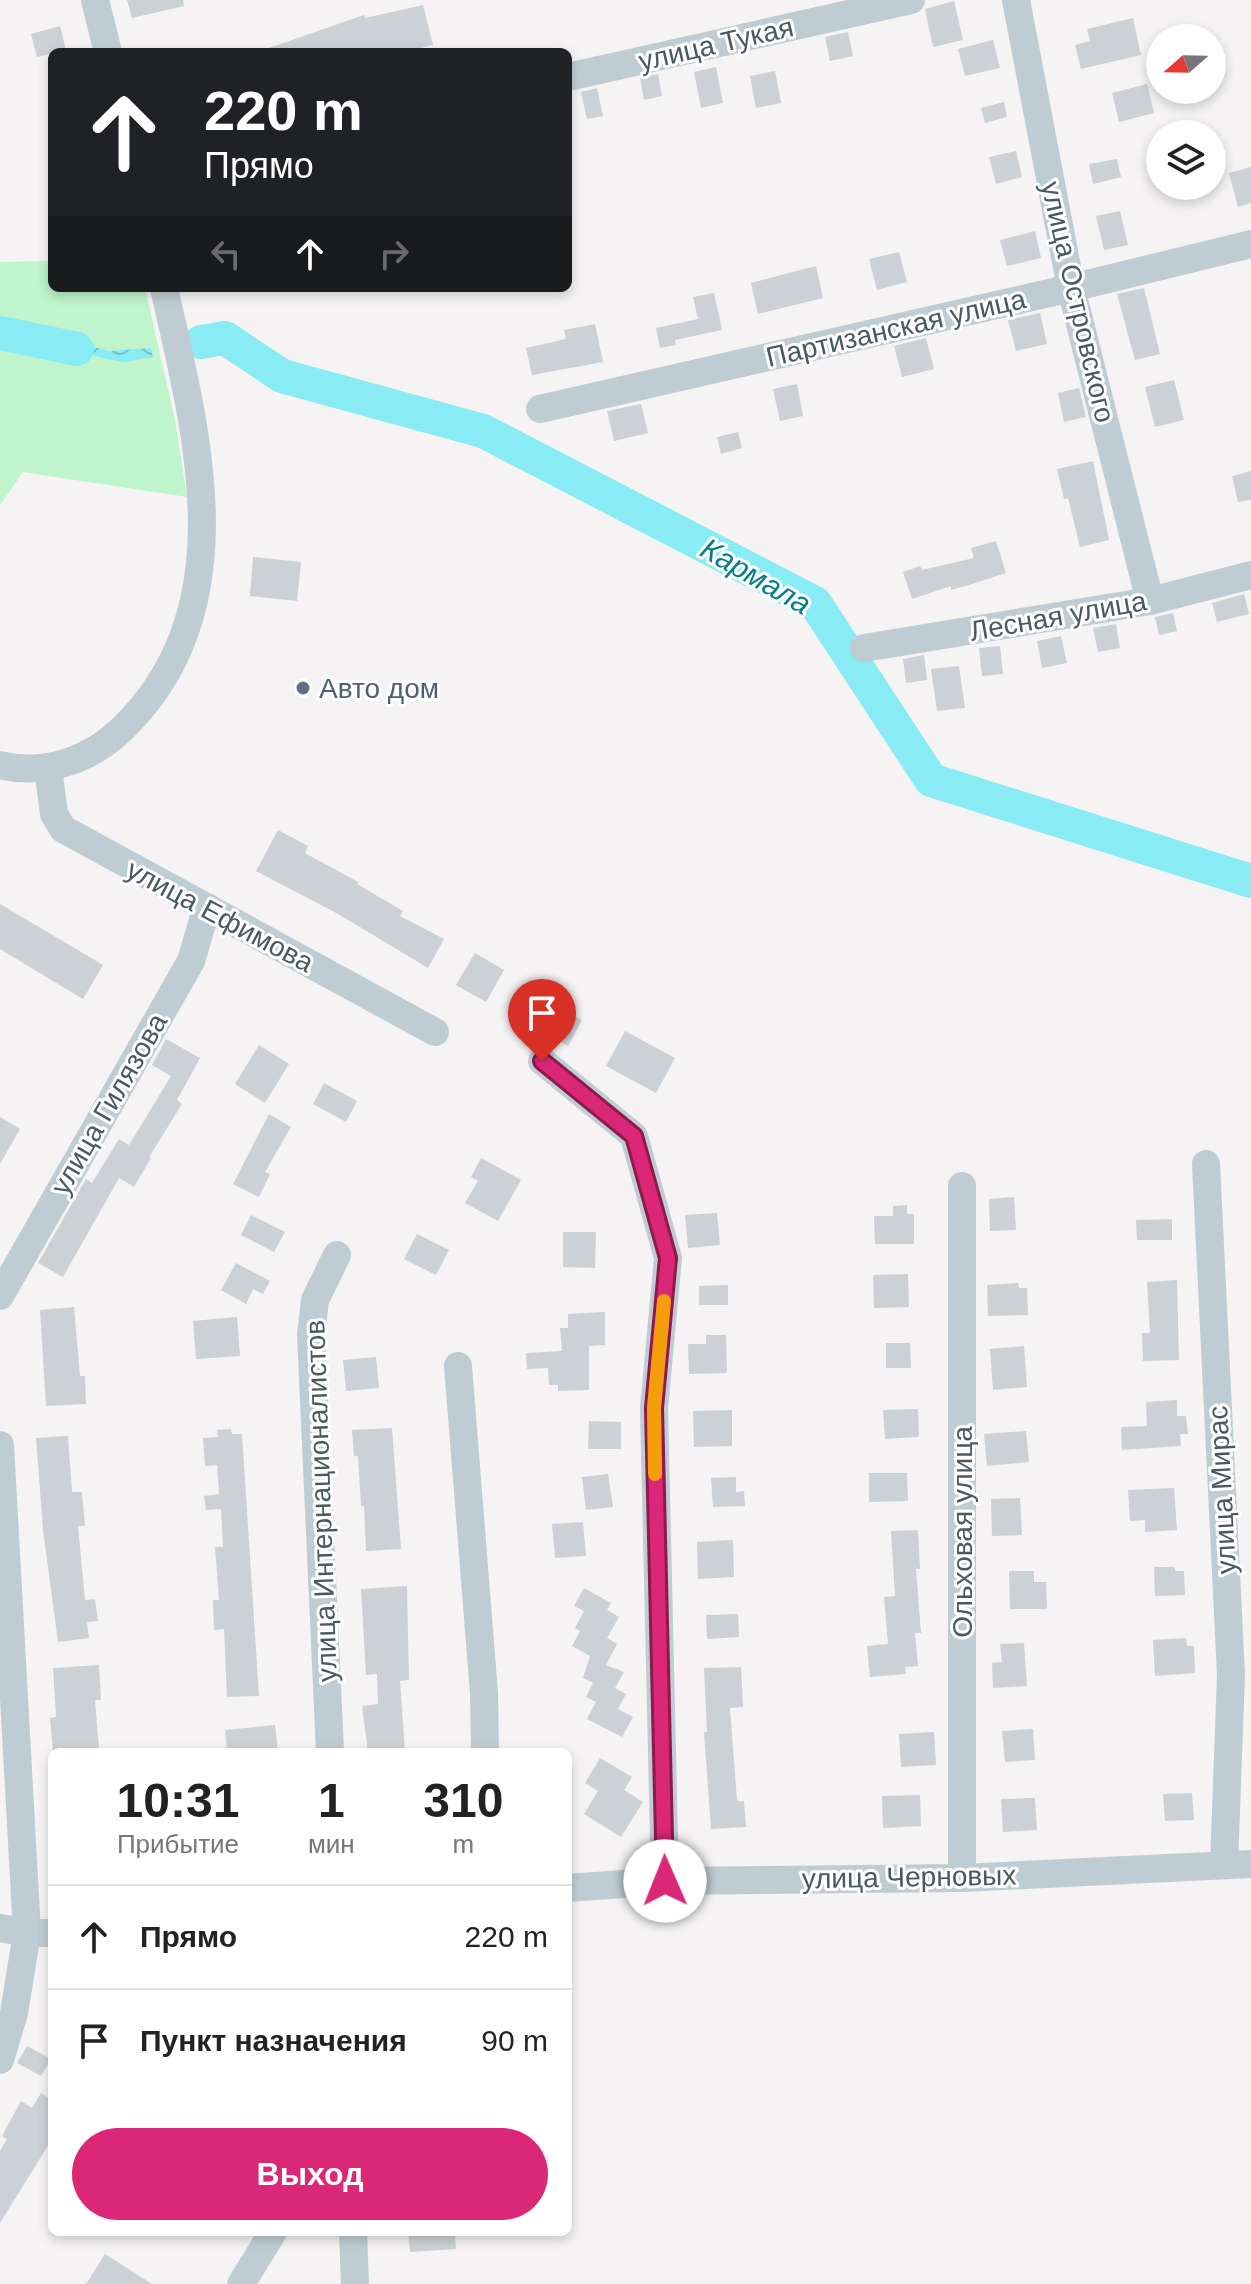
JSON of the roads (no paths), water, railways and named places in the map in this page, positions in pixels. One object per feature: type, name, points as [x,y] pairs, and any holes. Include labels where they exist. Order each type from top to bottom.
[{"type":"street","points":[[95,0],[107,48]]},
{"type":"street","name":"улица Тукая","points":[[572,76],[911,0]]},
{"type":"street","name":"улица Островского","points":[[1016,0],[1071,288],[1150,601]]},
{"type":"street","name":"Партизанская улица","points":[[540,409],[1251,244]]},
{"type":"street","points":[[0,765],[48,768],[85,756],[109,742],[154,693],[175,657],[190,615],[199,579],[203,537],[202,485],[188,392],[166,298]]},
{"type":"street","name":"Лесная улица","points":[[864,648],[1150,601],[1251,575]]},
{"type":"street","name":"улица Ефимова","points":[[48,768],[54,814],[63,829],[160,885],[207,907],[435,1032]]},
{"type":"street","name":"улица Гилязова","points":[[0,1296],[191,961],[207,907]]},
{"type":"street","points":[[542,1061],[634,1136],[668,1258],[654,1408],[665,1881]]},
{"type":"street","name":"улица Мирас","points":[[1206,1164],[1238,1865]]},
{"type":"street","name":"Ольховая улица","points":[[962,1186],[962,1878]]},
{"type":"street","name":"улица Интернационалистов","points":[[330,1748],[311,1335],[315,1300],[337,1255]]},
{"type":"street","points":[[458,1366],[484,1693],[485,1748]]},
{"type":"street","points":[[0,1445],[26,1932],[14,2013],[0,2060]]},
{"type":"street","name":"улица Черновых","points":[[572,1888],[665,1881],[962,1878],[1238,1865]]},
{"type":"street","points":[[241,2284],[271,2236]]},
{"type":"street","points":[[353,2236],[355,2284]]},
{"type":"water","points":[[0,324],[109,351],[151,348],[153,357],[123,362],[34,344],[23,332],[10,340],[0,338]]},
{"type":"waterway","name":"Кармала","points":[[0,333],[77,349]]},
{"type":"waterway","name":"Кармала","points":[[201,342],[225,338],[282,376],[483,431],[815,603],[931,780],[1251,881]]},
{"type":"place","name":"Авто дом","points":[[303,688]]}]
